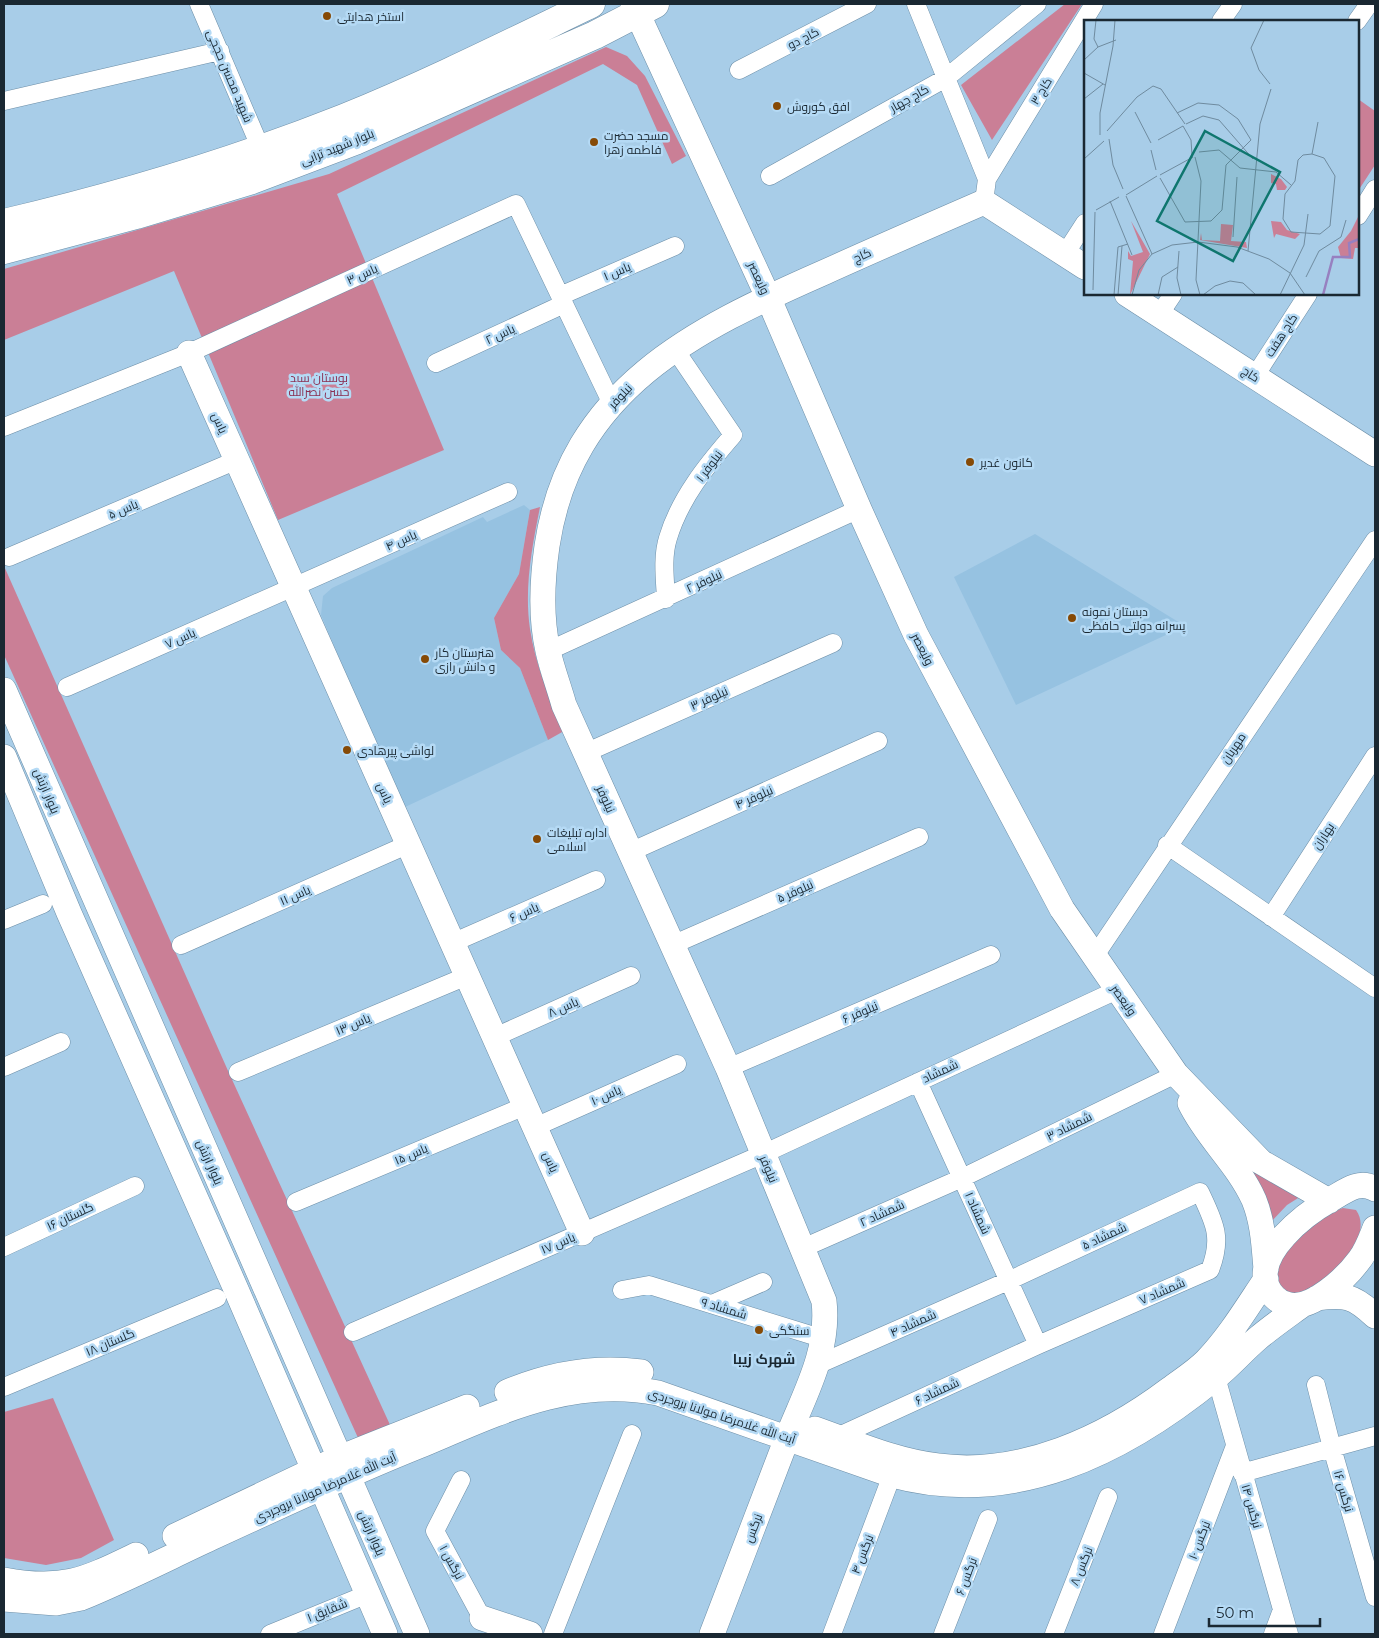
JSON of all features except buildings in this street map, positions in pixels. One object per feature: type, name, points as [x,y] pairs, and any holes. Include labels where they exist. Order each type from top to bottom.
[{"type":"main road","name":"بلوار شهید ترابی","points":[[4,223],[130,191],[261,149],[345,117],[591,4]]},
{"type":"main road","name":"بلوار شهید ترابی","points":[[4,250],[136,215],[252,180],[355,141],[642,7]]},
{"type":"street","name":"کاج دو","points":[[738,70],[847,16],[867,4]]},
{"type":"street","points":[[916,4],[946,78],[986,190],[1075,260],[1084,227]]},
{"type":"street","name":"کاج چهار","points":[[770,176],[946,78],[1037,4]]},
{"type":"street","name":"کاج ۳","points":[[1085,20],[1094,4]]},
{"type":"street","points":[[1222,20],[1233,4]]},
{"type":"street","points":[[1358,20],[1369,4]]},
{"type":"street","name":"شهید محسن حججی","points":[[204,5],[220,50],[261,149]]},
{"type":"street","name":"ولیعصر","points":[[642,7],[859,509],[916,635],[1062,909],[1176,1074],[1261,1162],[1329,1201]]},
{"type":"street","name":"کاج ۳","points":[[986,190],[1084,21]]},
{"type":"street","points":[[4,101],[220,50]]},
{"type":"street","points":[[1359,214],[1375,189]]},
{"type":"street","name":"کاج","points":[[768,297],[986,190]]},
{"type":"street","name":"یاس ۳","points":[[4,426],[189,353],[516,204],[612,404]]},
{"type":"street","name":"یاس ۱","points":[[562,300],[675,246]]},
{"type":"street","name":"کاج","points":[[1129,295],[1375,454]]},
{"type":"street","points":[[1159,315],[1173,295]]},
{"type":"street","name":"کاج هفت","points":[[1255,376],[1307,295]]},
{"type":"street","name":"نیلوفر","points":[[768,297],[674,348],[642,373],[612,404],[583,442],[558,491],[548,534],[541,583],[548,651],[564,705],[728,1068],[824,1301],[826,1321],[824,1339],[817,1365],[790,1430]]},
{"type":"street","name":"یاس ۲","points":[[436,363],[562,300]]},
{"type":"street","name":"نیلوفر ۱","points":[[666,599],[664,570],[668,538],[685,499],[708,464],[733,435],[674,348]]},
{"type":"street","name":"یاس","points":[[189,353],[582,1233]]},
{"type":"street","name":"یاس ۵","points":[[9,558],[237,460]]},
{"type":"street","name":"یاس ۴","points":[[294,588],[508,492]]},
{"type":"street","name":"نیلوفر ۲","points":[[548,651],[666,599],[859,509]]},
{"type":"street","name":"مهربان","points":[[1094,957],[1375,540]]},
{"type":"street","name":"یاس ۷","points":[[67,687],[294,588]]},
{"type":"street","name":"نیلوفر ۳","points":[[585,753],[832,643]]},
{"type":"street","name":"بلوار ارتش","points":[[4,690],[417,1634]]},
{"type":"street","name":"نیلوفر ۴","points":[[630,852],[878,741]]},
{"type":"street","name":"بهاران","points":[[1271,916],[1375,756]]},
{"type":"street","points":[[4,757],[52,898],[318,1478],[385,1634]]},
{"type":"street","name":"نیلوفر ۵","points":[[672,945],[919,837]]},
{"type":"street","name":"یاس ۱۱","points":[[181,945],[409,844]]},
{"type":"street","points":[[1167,846],[1375,988]]},
{"type":"street","name":"یاس ۶","points":[[452,943],[596,880]]},
{"type":"street","points":[[4,920],[86,881]]},
{"type":"street","name":"نیلوفر ۶","points":[[728,1068],[991,955]]},
{"type":"street","name":"یاس ۱۳","points":[[238,1072],[467,976]]},
{"type":"street","name":"یاس ۸","points":[[495,1037],[631,976]]},
{"type":"street","name":"شمشاد","points":[[763,1154],[1117,990]]},
{"type":"street","points":[[4,1067],[61,1042]]},
{"type":"street","name":"یاس ۱۰","points":[[530,1117],[677,1064]]},
{"type":"street","points":[[1176,1074],[1199,1121],[1238,1171],[1255,1202],[1262,1226],[1266,1274],[1270,1290],[1280,1302],[1290,1305],[1338,1295],[1353,1298],[1375,1316]]},
{"type":"street","name":"شمشاد ۳","points":[[962,1178],[1176,1074]]},
{"type":"street","name":"شمشاد ۱","points":[[918,1082],[1038,1345]]},
{"type":"street","name":"یاس ۱۵","points":[[296,1202],[530,1117]]},
{"type":"street","name":"یاس ۱۷","points":[[353,1332],[763,1154]]},
{"type":"street","points":[[1266,1274],[1285,1235],[1298,1222],[1329,1201],[1365,1187],[1375,1168]]},
{"type":"street","name":"شمشاد ۲","points":[[803,1248],[962,1178]]},
{"type":"street","name":"گلستان ۱۶","points":[[4,1247],[135,1186]]},
{"type":"street","name":"شمشاد ۵","points":[[1008,1281],[1200,1192]]},
{"type":"street","name":"شمشاد ۷","points":[[1038,1345],[1210,1270],[1215,1258],[1217,1231],[1200,1192]]},
{"type":"street","points":[[1309,1301],[1335,1286],[1352,1270],[1362,1257],[1375,1228]]},
{"type":"street","name":"آیت الله غلامرضا مولانا بروجردی","points":[[4,1580],[28,1584],[56,1585],[81,1580],[343,1467],[530,1401],[578,1390],[617,1388],[649,1391],[740,1412],[790,1430],[892,1475],[926,1483],[957,1485],[997,1483],[1050,1473],[1083,1461],[1127,1439],[1210,1370],[1266,1274]]},
{"type":"street","name":"شمشاد ۴","points":[[817,1365],[1008,1281]]},
{"type":"street","points":[[712,1304],[763,1282]]},
{"type":"street","name":"شمشاد ۹","points":[[622,1290],[649,1285],[824,1339]]},
{"type":"street","name":"گلستان ۱۸","points":[[4,1387],[217,1298]]},
{"type":"street","name":"آیت الله غلامرضا مولانا بروجردی","points":[[790,1430],[837,1437],[894,1457],[939,1466],[983,1466],[1034,1458],[1084,1441],[1127,1419],[1210,1370],[1309,1301]]},
{"type":"street","name":"شمشاد ۶","points":[[837,1437],[1038,1345]]},
{"type":"street","name":"نرگس ۱۴","points":[[1210,1370],[1289,1634]]},
{"type":"street","name":"نرگس ۱۶","points":[[1316,1385],[1375,1597]]},
{"type":"street","name":"نرگس","points":[[712,1634],[790,1430]]},
{"type":"street","points":[[553,1634],[632,1434]]},
{"type":"street","points":[[1242,1473],[1375,1436]]},
{"type":"street","name":"نرگس ۱۰","points":[[1163,1634],[1234,1446]]},
{"type":"street","name":"نرگس ۴","points":[[832,1634],[892,1475]]},
{"type":"street","name":"آیت الله غلامرضا مولانا بروجردی","points":[[4,1599],[56,1603],[81,1598],[318,1478]]},
{"type":"street","name":"نرگس ۱","points":[[461,1480],[435,1531],[482,1618]]},
{"type":"street","name":"نرگس ۸","points":[[1054,1634],[1108,1497]]},
{"type":"street","name":"نرگس ۶","points":[[943,1634],[988,1518]]},
{"type":"street","name":"شقایق ۱","points":[[270,1634],[358,1598]]},
{"type":"street","points":[[1273,1634],[1282,1610]]},
{"type":"street","points":[[482,1618],[530,1634]]},
{"type":"shaded area","name":"هنرستان کار و دانش رازی","points":[[524,505],[530,510],[519,574],[494,618],[501,650],[520,668],[548,740],[403,808],[321,615],[323,596],[332,588],[483,517],[487,522]]},
{"type":"shaded area","name":"دبستان نمونه پسرانه دولتی حافظی","points":[[1035,534],[1185,626],[1016,705],[954,577]]},
{"type":"green space","points":[[1065,4],[1082,4],[992,140],[961,85]]},
{"type":"green space","name":"بوستان سید حسن نصرالله","points":[[606,47],[627,56],[645,76],[686,156],[672,164],[637,85],[603,64],[337,194],[444,450],[278,520],[174,271],[4,340],[4,269],[329,174]]},
{"type":"green space","points":[[1359,100],[1375,111],[1375,165],[1359,189]]},
{"type":"green space","points":[[540,507],[528,583],[528,614],[532,642],[539,668],[564,731],[548,740],[520,668],[501,650],[494,618],[519,574],[530,510]]},
{"type":"green space","points":[[4,566],[229,1073],[391,1427],[359,1440],[4,655]]},
{"type":"green space","points":[[1239,1157],[1303,1195],[1287,1205],[1270,1223]]},
{"type":"green space","points":[[1343,1208],[1356,1210],[1360,1219],[1358,1238],[1353,1248],[1333,1273],[1322,1282],[1309,1289],[1290,1294],[1279,1284],[1277,1273],[1287,1252],[1294,1242],[1312,1225]]},
{"type":"green space","points":[[53,1398],[114,1540],[81,1558],[46,1565],[4,1558],[4,1412]]},
{"type":"place","name":"استخر هدایتی","points":[[327,16]]},
{"type":"place","name":"افق کوروش","points":[[777,106]]},
{"type":"place","name":"مسجد حضرت فاطمه زهرا","points":[[594,142]]},
{"type":"place","name":"کانون غدیر","points":[[970,462]]},
{"type":"place","name":"دبستان نمونه پسرانه دولتی حافظی","points":[[1072,618]]},
{"type":"place","name":"هنرستان کار و دانش رازی","points":[[425,659]]},
{"type":"place","name":"لواشی پیرهادی","points":[[347,750]]},
{"type":"place","name":"اداره تبلیغات اسلامی","points":[[537,839]]},
{"type":"place","name":"سنگکی","points":[[759,1330]]},
{"type":"district","name":"شهرک زیبا","points":[[764,1359]]}]
